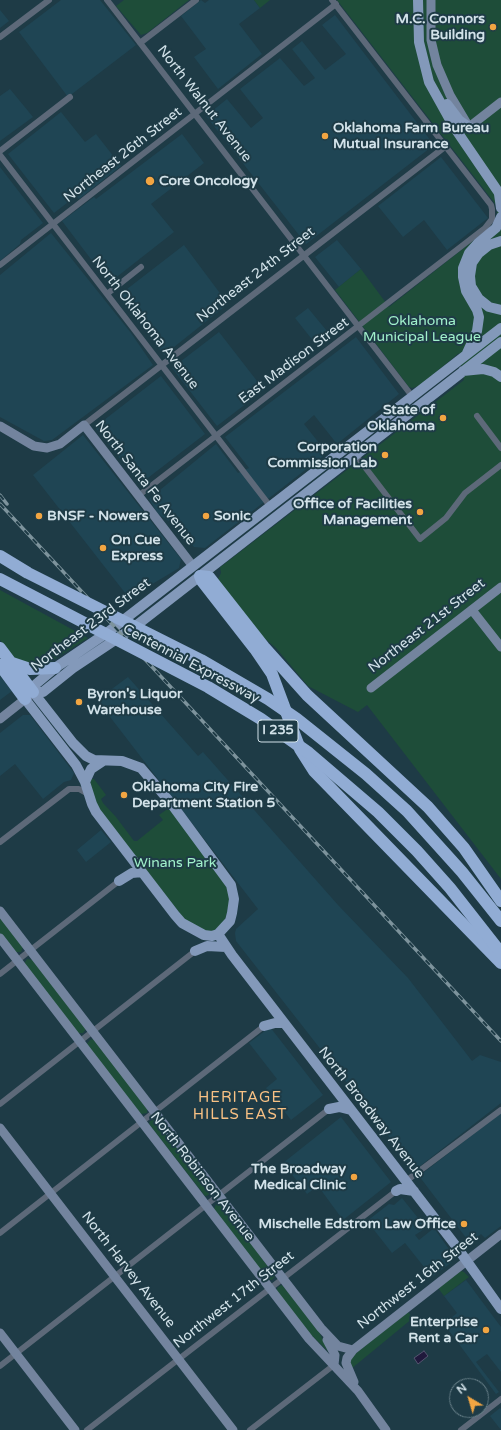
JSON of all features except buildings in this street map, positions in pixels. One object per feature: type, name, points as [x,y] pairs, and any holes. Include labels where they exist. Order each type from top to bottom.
[{"type":"highway","name":"Centennial Expressway","points":[[0,556],[35,576],[201,660],[268,699],[297,719],[350,760],[407,812],[462,872],[501,921]]},
{"type":"highway","points":[[501,901],[464,848],[428,807],[307,695],[264,647],[209,576],[200,576],[202,581],[255,649],[272,674],[307,761],[323,782],[501,963]]},
{"type":"highway","name":"Centennial Expressway","points":[[0,580],[208,687],[261,719],[309,753],[349,786],[406,839],[450,888],[501,954]]},
{"type":"highway","points":[[0,648],[6,664],[29,696]]},
{"type":"highway","points":[[6,664],[30,669],[55,668]]},
{"type":"main road","points":[[418,0],[419,42],[423,62],[439,102],[500,195],[497,209]]},
{"type":"main road","points":[[423,62],[435,78],[451,110],[459,120],[469,127]]},
{"type":"main road","points":[[466,355],[478,331],[479,317],[477,310],[466,291],[463,277],[464,268],[469,253],[473,247],[496,228],[501,217]]},
{"type":"main road","points":[[501,241],[489,245],[479,253],[472,263],[470,276],[471,286],[479,299],[489,307],[501,310]]},
{"type":"main road","name":"Northeast 23rd Street","points":[[29,696],[36,684],[55,668],[108,632],[192,565],[501,328]]},
{"type":"main road","name":"Northeast 23rd Street","points":[[29,696],[43,692],[73,668],[133,628],[501,342]]},
{"type":"main road","points":[[463,371],[483,369],[494,372],[501,377]]},
{"type":"main road","name":"North Santa Fe Avenue","points":[[192,565],[200,576]]},
{"type":"main road","points":[[29,696],[78,749],[94,760],[131,763],[141,768],[149,775],[227,877],[231,885],[234,900],[230,921],[218,934],[212,936],[204,935],[182,923],[96,812],[88,794],[85,782],[29,696]]},
{"type":"main road","points":[[85,782],[91,770],[103,761]]},
{"type":"main road","points":[[119,881],[132,873],[142,872]]},
{"type":"main road","name":"North Broadway Avenue","points":[[218,934],[226,947],[467,1261],[501,1309]]},
{"type":"main road","points":[[194,951],[207,946],[226,947]]},
{"type":"main road","points":[[264,1026],[275,1023],[284,1023]]},
{"type":"main road","points":[[329,1109],[337,1107],[351,1110]]},
{"type":"main road","points":[[396,1191],[400,1189],[414,1192]]},
{"type":"street","points":[[0,37],[48,0]]},
{"type":"street","name":"North Walnut Avenue","points":[[107,0],[412,396]]},
{"type":"street","points":[[140,43],[196,0]]},
{"type":"street","points":[[431,0],[431,40],[437,65],[450,95],[469,127],[501,102]]},
{"type":"street","points":[[334,2],[497,209]]},
{"type":"street","name":"Northeast 26th Street","points":[[0,265],[194,114],[334,2]]},
{"type":"street","points":[[0,151],[70,97]]},
{"type":"street","name":"Northeast 24th Street","points":[[84,425],[446,146]]},
{"type":"street","name":"North Oklahoma Avenue","points":[[0,155],[270,506]]},
{"type":"street","name":"East Madison Street","points":[[138,496],[359,327],[485,228],[497,209]]},
{"type":"street","points":[[107,294],[141,267]]},
{"type":"street","points":[[477,416],[501,448]]},
{"type":"street","name":"North Santa Fe Avenue","points":[[0,426],[34,446],[47,448],[60,444],[84,425],[192,565]]},
{"type":"street","points":[[348,445],[420,539],[446,518],[465,493],[501,465]]},
{"type":"street","name":"Northeast 21st Street","points":[[371,688],[501,587]]},
{"type":"street","points":[[472,610],[501,647]]},
{"type":"street","points":[[0,719],[29,696]]},
{"type":"street","points":[[0,842],[69,789],[79,789],[88,794]]},
{"type":"street","points":[[0,974],[119,881]]},
{"type":"street","name":"North Robinson Avenue","points":[[0,911],[321,1328]]},
{"type":"street","name":"North Robinson Avenue","points":[[0,938],[309,1338],[358,1391],[386,1430]]},
{"type":"street","points":[[0,1104],[194,951]]},
{"type":"street","points":[[0,1233],[264,1026]]},
{"type":"street","points":[[0,1366],[329,1109]]},
{"type":"street","points":[[406,1181],[501,1110]]},
{"type":"street","name":"North Harvey Avenue","points":[[0,1128],[232,1430]]},
{"type":"street","name":"Northwest 17th Street","points":[[87,1430],[396,1191]]},
{"type":"street","name":"Northwest 16th Street","points":[[353,1350],[501,1234]]},
{"type":"street","points":[[321,1328],[338,1346],[353,1350],[347,1358],[346,1363],[358,1391]]},
{"type":"street","points":[[250,1430],[334,1365],[334,1353],[321,1328]]},
{"type":"street","points":[[0,1333],[75,1430]]},
{"type":"street","points":[[461,1430],[501,1398]]},
{"type":"shaded area","points":[[61,0],[100,0],[136,45],[68,97],[19,32]]},
{"type":"shaded area","points":[[201,0],[205,3],[209,0],[254,0],[260,8],[239,24],[262,54],[218,89],[194,57],[206,49],[181,16]]},
{"type":"shaded area","points":[[0,10],[9,21],[0,28]]},
{"type":"shaded area","name":"Oklahoma Farm Bureau Mutual Insurance","points":[[335,15],[434,145],[306,244],[206,116],[227,99],[251,128],[263,118],[240,89],[280,58],[304,86],[315,78],[292,49],[302,41],[325,70],[346,54],[322,25]]},
{"type":"shaded area","points":[[10,89],[33,117],[0,141],[0,96]]},
{"type":"shaded area","points":[[61,112],[85,142],[96,134],[121,166],[79,199],[76,196],[54,213],[8,154]]},
{"type":"shaded area","points":[[182,134],[204,163],[151,204],[174,232],[109,283],[62,221],[94,197],[96,199]]},
{"type":"shaded area","points":[[441,157],[488,218],[447,250],[424,220],[403,237],[378,206]]},
{"type":"shaded area","points":[[0,167],[43,223],[21,240],[20,244],[0,261]]},
{"type":"shaded area","points":[[51,233],[131,333],[153,365],[52,440],[44,441],[0,417],[0,275]]},
{"type":"shaded area","points":[[337,240],[361,269],[339,287],[315,257]]},
{"type":"shaded area","points":[[184,245],[228,304],[164,355],[118,296]]},
{"type":"shaded area","points":[[308,308],[331,336],[318,347],[295,318]]},
{"type":"shaded area","points":[[219,332],[264,390],[217,426],[172,368]]},
{"type":"shaded area","points":[[356,337],[399,394],[337,444],[314,415],[304,424],[327,453],[205,548],[194,547],[175,525],[158,514],[149,499],[216,444],[238,473],[249,468],[225,437]]},
{"type":"shaded area","points":[[161,376],[205,434],[140,484],[95,427]]},
{"type":"shaded area","points":[[83,435],[181,559],[179,568],[129,598],[33,475]]},
{"type":"shaded area","points":[[0,676],[12,691],[0,700]]},
{"type":"shaded area","points":[[128,677],[198,756],[203,752],[338,905],[408,978],[472,1061],[480,1055],[501,1062],[501,1103],[415,1170],[236,941],[236,929],[258,909],[97,700]]},
{"type":"shaded area","points":[[23,715],[30,715],[74,773],[71,780],[64,782],[43,799],[15,764],[0,776],[0,733]]},
{"type":"shaded area","points":[[101,830],[111,842],[86,862],[77,850]]},
{"type":"shaded area","points":[[270,1027],[323,1095],[291,1120],[266,1088],[277,1079],[249,1043]]},
{"type":"shaded area","points":[[501,1113],[501,1226],[485,1238],[481,1234],[470,1243],[419,1176]]},
{"type":"shaded area","points":[[341,1117],[391,1182],[343,1220],[318,1186],[307,1194],[283,1163]]},
{"type":"shaded area","points":[[402,1198],[426,1228],[415,1235],[419,1240],[434,1228],[453,1255],[449,1258],[452,1262],[432,1277],[405,1243],[392,1253],[367,1221],[389,1204],[394,1205]]},
{"type":"shaded area","points":[[466,1280],[501,1327],[501,1372],[487,1354],[476,1362],[488,1378],[484,1378],[444,1324],[457,1313],[444,1296]]},
{"type":"shaded area","points":[[424,1351],[428,1356],[418,1364],[414,1358]]},
{"type":"shaded area","points":[[489,1379],[499,1392],[496,1394],[489,1385]]},
{"type":"shaded area","points":[[500,1408],[501,1409],[501,1430],[490,1416]]},
{"type":"green space","points":[[124,0],[189,0],[147,33],[141,35],[116,6]]},
{"type":"green space","points":[[254,0],[270,0],[260,8]]},
{"type":"green space","name":"Oklahoma Municipal League","points":[[337,0],[501,0],[501,879],[367,705],[358,712],[308,686],[276,648],[263,637],[218,579],[221,573],[220,567],[464,380],[459,353],[419,386],[412,388],[409,387],[335,290],[361,269],[389,307],[492,226],[497,215],[497,207],[493,201]]},
{"type":"green space","points":[[0,590],[88,638],[50,662],[41,665],[29,664],[14,658],[0,640]]},
{"type":"green space","name":"Winans Park","points":[[94,779],[106,795],[101,799],[103,803],[116,817],[134,841],[137,841],[163,820],[159,815],[166,810],[170,810],[225,880],[230,899],[226,917],[222,925],[213,931],[206,931],[185,920],[104,816],[94,800],[90,780]]},
{"type":"green space","points":[[0,917],[23,947],[21,952],[15,952],[0,933]]},
{"type":"green space","points":[[27,959],[33,960],[86,1029],[83,1033],[78,1033],[24,964]]},
{"type":"green space","points":[[94,1039],[147,1107],[147,1113],[141,1114],[86,1045],[90,1040]]},
{"type":"green space","points":[[155,1119],[211,1191],[209,1195],[205,1196],[149,1124],[150,1121]]},
{"type":"green space","points":[[216,1204],[221,1204],[275,1276],[272,1280],[267,1279],[214,1209]]},
{"type":"green space","points":[[461,1271],[469,1277],[444,1296],[438,1288]]},
{"type":"green space","points":[[282,1285],[317,1328],[329,1352],[309,1333],[276,1291],[278,1287]]},
{"type":"green space","points":[[408,1312],[413,1318],[351,1369],[350,1358]]},
{"type":"railway","points":[[0,495],[7,504]]},
{"type":"railway","points":[[0,504],[501,1041]]},
{"type":"place","name":"M.C. Connors Building","points":[[493,27]]},
{"type":"place","name":"Oklahoma Farm Bureau Mutual Insurance","points":[[325,136]]},
{"type":"place","name":"Core Oncology","points":[[150,181]]},
{"type":"place","name":"State of Oklahoma","points":[[443,418]]},
{"type":"place","name":"Corporation Commission Lab","points":[[385,455]]},
{"type":"place","name":"Office of Facilities Management","points":[[420,512]]},
{"type":"place","name":"BNSF - Nowers","points":[[39,516]]},
{"type":"place","name":"Sonic","points":[[206,516]]},
{"type":"place","name":"On Cue Express","points":[[103,548]]},
{"type":"place","name":"Byron's Liquor Warehouse","points":[[79,702]]},
{"type":"place","name":"Oklahoma City Fire Department Station 5","points":[[124,795]]},
{"type":"place","name":"The Broadway Medical Clinic","points":[[354,1177]]},
{"type":"place","name":"Mischelle Edstrom Law Office","points":[[464,1224]]},
{"type":"place","name":"Enterprise Rent a Car","points":[[486,1330]]},
{"type":"district","name":"HERITAGE HILLS EAST","points":[[240,1106]]}]
